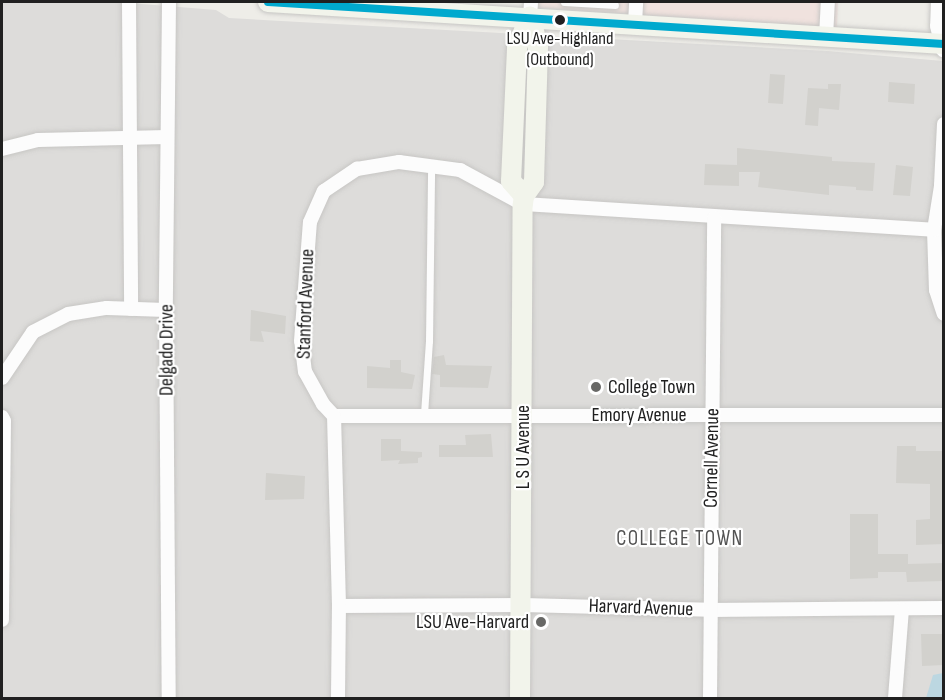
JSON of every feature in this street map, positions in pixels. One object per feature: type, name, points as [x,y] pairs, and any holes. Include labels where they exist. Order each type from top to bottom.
[{"type":"street","name":"Delgado Drive","points":[[129,2],[131,309]]},
{"type":"street","name":"Delgado Drive","points":[[169,2],[166,310],[169,699]]},
{"type":"street","points":[[268,2],[614,10],[635,24],[826,36],[943,47],[937,26],[938,2]]},
{"type":"street","points":[[635,24],[636,2]]},
{"type":"street","points":[[826,36],[828,2]]},
{"type":"street","name":"L S U Avenue","points":[[520,699],[523,605],[523,200],[511,181],[517,47],[530,9]]},
{"type":"street","points":[[944,124],[942,186],[934,231],[936,290],[944,314]]},
{"type":"street","points":[[2,149],[38,140],[167,137]]},
{"type":"street","name":"Stanford Avenue","points":[[334,416],[322,404],[305,372],[301,341],[310,222],[324,191],[357,169],[399,162],[460,170],[523,200]]},
{"type":"street","points":[[523,200],[714,218],[934,231]]},
{"type":"street","name":"Cornell Avenue","points":[[710,699],[714,218]]},
{"type":"street","points":[[2,378],[33,332],[68,314],[107,308],[166,310]]},
{"type":"street","name":"Emory Avenue","points":[[334,416],[424,414],[944,415]]},
{"type":"street","points":[[334,416],[339,606],[338,699]]},
{"type":"street","points":[[2,417],[4,421],[2,620]]},
{"type":"street","name":"Harvard Avenue","points":[[339,606],[523,605],[709,610],[944,608]]},
{"type":"street","points":[[895,699],[902,610]]},
{"type":"lane","points":[[424,414],[429,340],[431,166]]},
{"type":"shaded area","name":"College Town","points":[[2,2],[117,2],[216,10],[229,18],[827,51],[943,61],[943,698],[2,698]]},
{"type":"shaded area","points":[[531,2],[838,2],[837,28],[530,7]]},
{"type":"water","points":[[943,673],[943,698],[926,698],[933,675]]},
{"type":"building","points":[[770,74],[785,75],[783,104],[768,103]]},
{"type":"building","points":[[889,82],[915,84],[914,104],[888,102]]},
{"type":"building","points":[[828,84],[841,84],[839,110],[819,108],[818,126],[805,125],[808,88],[828,89]]},
{"type":"building","points":[[737,148],[832,157],[832,161],[875,163],[873,191],[829,185],[829,195],[758,187],[760,172],[739,172],[739,186],[704,185],[705,164],[737,165]]},
{"type":"building","points":[[896,165],[913,167],[910,196],[893,195]]},
{"type":"building","points":[[251,310],[286,316],[285,334],[261,331],[264,342],[250,341]]},
{"type":"building","points":[[444,355],[446,365],[492,366],[488,388],[440,387],[440,375],[432,374],[434,357]]},
{"type":"building","points":[[390,360],[401,360],[401,372],[415,375],[412,389],[367,388],[367,366],[390,368]]},
{"type":"building","points":[[491,434],[493,457],[439,457],[439,445],[466,445],[465,435]]},
{"type":"building","points":[[381,439],[401,439],[401,451],[422,452],[422,457],[418,458],[418,463],[398,464],[400,460],[381,461]]},
{"type":"building","points":[[897,446],[916,446],[916,451],[944,451],[944,544],[916,545],[916,520],[930,519],[930,484],[896,483]]},
{"type":"building","points":[[266,473],[305,476],[304,499],[265,500]]},
{"type":"building","points":[[850,514],[878,514],[878,554],[908,554],[908,564],[944,563],[944,581],[907,582],[906,572],[878,572],[878,578],[850,579]]},
{"type":"building","points":[[921,634],[944,634],[944,665],[922,666]]},
{"type":"transit line","points":[[268,2],[944,44]]},
{"type":"place","name":"LSU Ave-Highland (Outbound)","points":[[560,20]]},
{"type":"place","name":"College Town","points":[[596,387]]},
{"type":"place","name":"LSU Ave-Harvard","points":[[541,622]]},
{"type":"district","name":"COLLEGE TOWN","points":[[680,539]]}]
